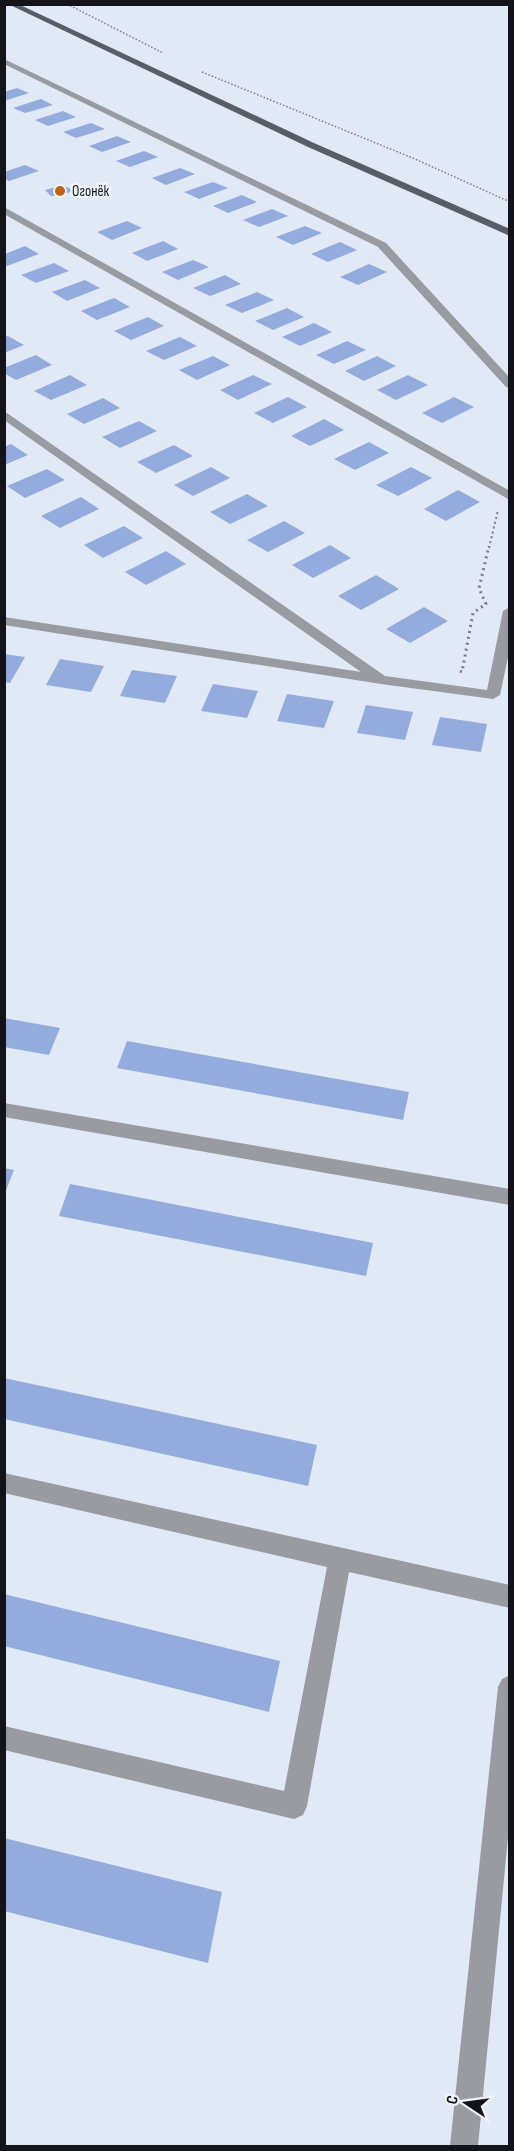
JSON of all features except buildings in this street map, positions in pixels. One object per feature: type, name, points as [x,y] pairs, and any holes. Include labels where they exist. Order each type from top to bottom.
[{"type":"main road","points":[[11,4],[290,136],[510,233]]},
{"type":"street","points":[[4,61],[382,245],[510,385]]},
{"type":"street","points":[[4,210],[510,496]]},
{"type":"street","points":[[4,414],[381,680]]},
{"type":"street","points":[[493,695],[510,611]]},
{"type":"street","points":[[4,621],[381,680],[493,695],[510,700]]},
{"type":"street","points":[[4,1110],[510,1197]]},
{"type":"street","points":[[4,1483],[510,1597]]},
{"type":"street","points":[[4,1738],[294,1806],[340,1559]]},
{"type":"street","points":[[464,2146],[510,1687]]},
{"type":"path","points":[[67,4],[164,54]]},
{"type":"path","points":[[196,69],[415,159],[510,202]]},
{"type":"path","points":[[451,670],[462,672],[473,613],[486,604],[479,588],[498,510]]},
{"type":"place","name":"Огонёк","points":[[60,191]]}]
